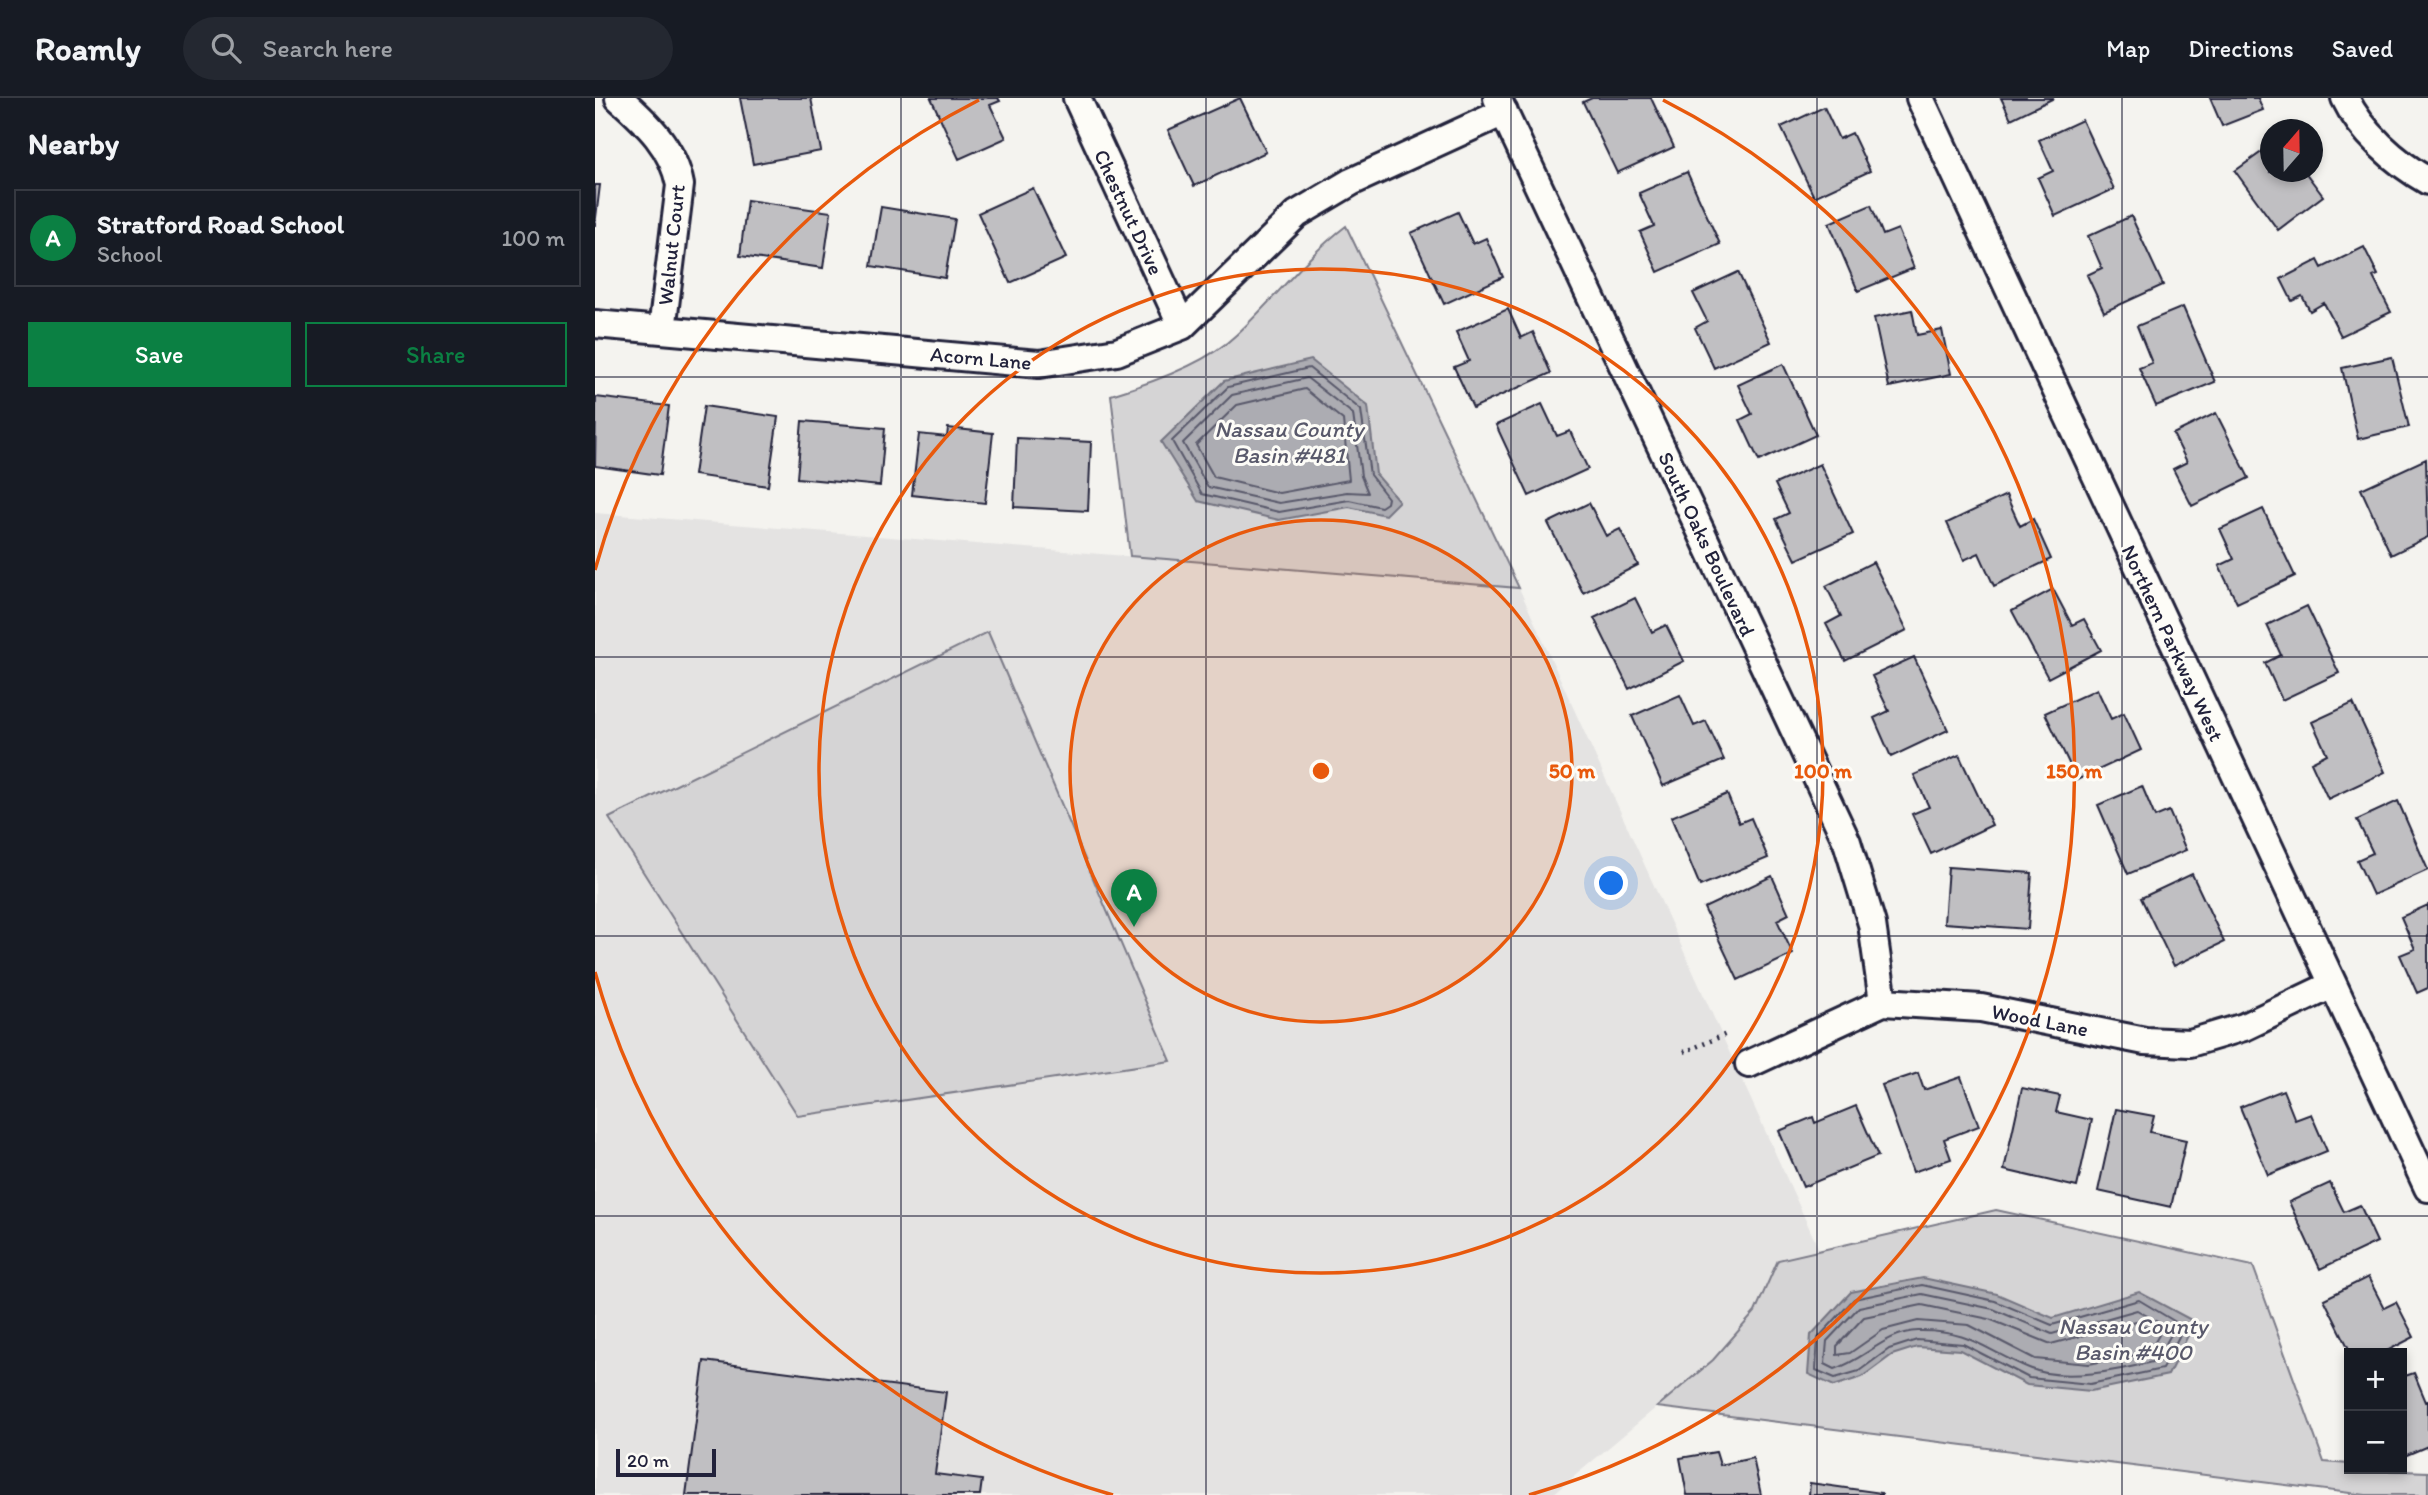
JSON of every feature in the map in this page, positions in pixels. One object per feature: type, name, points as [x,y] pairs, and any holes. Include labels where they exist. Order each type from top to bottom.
[{"type":"street","name":"Walnut Court","points":[[619,98],[653,129],[676,164],[680,185],[662,330]]},
{"type":"street","name":"Chestnut Drive","points":[[1077,98],[1182,327]]},
{"type":"street","name":"Northern Parkway West","points":[[1920,98],[2428,1188]]},
{"type":"street","points":[[2345,98],[2352,113],[2404,168],[2428,181]]},
{"type":"street","name":"Acorn Lane","points":[[595,324],[1039,364],[1117,352],[1182,327],[1297,214],[1351,182],[1500,105]]},
{"type":"street","name":"South Oaks Boulevard","points":[[1500,105],[1847,842],[1872,924],[1883,1002]]},
{"type":"street","name":"Wood Lane","points":[[1749,1064],[1883,1002],[1981,1008],[2145,1041],[2190,1043],[2243,1027],[2332,985]]},
{"type":"path","points":[[1685,1052],[1729,1033]]},
{"type":"shaded area","points":[[1346,226],[1519,588],[1130,556],[1111,395],[1194,364],[1224,345],[1316,252]]},
{"type":"shaded area","points":[[595,513],[1519,588],[1826,1265],[1552,1495],[595,1495]]},
{"type":"shaded area","points":[[988,632],[1171,1061],[798,1116],[609,818]]},
{"type":"shaded area","points":[[1996,1210],[2253,1266],[2324,1462],[2344,1464],[2344,1474],[2428,1472],[2428,1495],[2366,1495],[1657,1407],[1713,1360],[1755,1312],[1778,1260]]},
{"type":"water","name":"Nassau County Basin #481","points":[[1311,360],[1368,406],[1376,474],[1399,501],[1385,515],[1349,507],[1279,520],[1198,501],[1161,442],[1224,381]]},
{"type":"water","name":"Nassau County Basin #400","points":[[1923,1278],[1997,1294],[2053,1318],[2139,1292],[2195,1322],[2168,1375],[2091,1391],[2027,1385],[1960,1350],[1917,1347],[1892,1355],[1862,1377],[1834,1386],[1808,1374],[1811,1335],[1851,1292]]},
{"type":"building","points":[[740,98],[811,98],[821,151],[753,164]]},
{"type":"building","points":[[931,98],[998,98],[1000,101],[990,105],[1006,138],[959,159]]},
{"type":"building","points":[[1240,98],[1266,152],[1194,186],[1168,130]]},
{"type":"building","points":[[1592,98],[1651,98],[1674,147],[1617,173],[1583,102]]},
{"type":"building","points":[[2001,98],[2054,98],[2011,119]]},
{"type":"building","points":[[2210,98],[2258,98],[2263,110],[2222,126]]},
{"type":"building","points":[[1824,107],[1839,139],[1852,133],[1870,171],[1814,197],[1781,127]]},
{"type":"building","points":[[2082,120],[2114,189],[2055,216],[2038,178],[2053,171],[2039,140]]},
{"type":"building","points":[[2260,153],[2260,182],[2312,182],[2323,196],[2278,230],[2235,171]]},
{"type":"building","points":[[1687,172],[1720,244],[1658,272],[1640,232],[1654,226],[1639,193]]},
{"type":"building","points":[[595,185],[600,185],[595,226]]},
{"type":"building","points":[[1033,188],[1066,258],[1010,283],[978,213]]},
{"type":"building","points":[[747,200],[831,212],[823,268],[740,256]]},
{"type":"building","points":[[1871,205],[1883,235],[1898,229],[1914,268],[1858,291],[1829,223]]},
{"type":"building","points":[[881,207],[955,219],[945,278],[871,266]]},
{"type":"building","points":[[1458,212],[1473,244],[1486,238],[1503,277],[1444,304],[1411,233]]},
{"type":"building","points":[[2131,216],[2163,285],[2104,312],[2087,275],[2102,268],[2088,236]]},
{"type":"building","points":[[2364,247],[2378,275],[2373,277],[2391,312],[2341,336],[2324,303],[2310,311],[2302,296],[2292,301],[2281,279],[2318,260],[2322,268]]},
{"type":"building","points":[[1738,272],[1771,342],[1714,368],[1695,328],[1707,321],[1693,293]]},
{"type":"building","points":[[2183,307],[2215,382],[2156,406],[2139,368],[2152,363],[2137,326]]},
{"type":"building","points":[[1508,309],[1521,338],[1533,332],[1551,373],[1473,408],[1454,367],[1469,361],[1456,332]]},
{"type":"building","points":[[1912,310],[1917,335],[1942,330],[1951,374],[1889,387],[1874,318]]},
{"type":"building","points":[[2392,357],[2409,427],[2358,439],[2342,368]]},
{"type":"building","points":[[1783,364],[1816,435],[1759,461],[1740,420],[1752,414],[1738,385]]},
{"type":"building","points":[[596,397],[669,406],[660,475],[595,466]]},
{"type":"building","points":[[1542,404],[1557,436],[1570,431],[1588,469],[1529,496],[1496,425]]},
{"type":"building","points":[[704,406],[778,417],[768,486],[694,475]]},
{"type":"building","points":[[2216,413],[2249,478],[2192,506],[2173,469],[2187,462],[2173,434]]},
{"type":"building","points":[[802,421],[885,428],[880,486],[797,478]]},
{"type":"building","points":[[948,428],[993,433],[985,503],[912,495],[919,434],[947,437]]},
{"type":"building","points":[[1017,438],[1091,442],[1088,511],[1014,507]]},
{"type":"building","points":[[2426,459],[2428,537],[2391,555],[2361,489]]},
{"type":"building","points":[[1820,464],[1853,534],[1796,560],[1776,519],[1789,513],[1775,484]]},
{"type":"building","points":[[2006,495],[2020,526],[2033,519],[2051,559],[1994,586],[1979,553],[1964,560],[1947,523]]},
{"type":"building","points":[[1589,503],[1606,536],[1620,529],[1638,565],[1583,593],[1548,523]]},
{"type":"building","points":[[2263,509],[2295,576],[2237,603],[2219,566],[2234,559],[2220,529]]},
{"type":"building","points":[[1873,562],[1907,630],[1845,661],[1826,624],[1841,616],[1826,586]]},
{"type":"building","points":[[2053,589],[2072,625],[2084,619],[2101,650],[2048,678],[2012,611]]},
{"type":"building","points":[[1635,598],[1652,632],[1666,625],[1684,661],[1629,689],[1594,618]]},
{"type":"building","points":[[2307,606],[2339,673],[2282,700],[2265,663],[2281,655],[2267,625]]},
{"type":"building","points":[[1914,657],[1948,730],[1891,757],[1874,718],[1889,711],[1872,676]]},
{"type":"building","points":[[2097,689],[2111,719],[2124,713],[2141,750],[2077,780],[2045,713]]},
{"type":"building","points":[[1680,695],[1694,726],[1706,721],[1724,760],[1663,786],[1632,716]]},
{"type":"building","points":[[2353,703],[2385,772],[2328,799],[2311,762],[2327,754],[2312,722]]},
{"type":"building","points":[[1959,755],[1992,825],[1931,854],[1912,814],[1929,807],[1914,775]]},
{"type":"building","points":[[2142,786],[2155,817],[2169,811],[2186,850],[2128,874],[2098,805]]},
{"type":"building","points":[[1727,794],[1739,823],[1751,818],[1768,858],[1700,886],[1671,817]]},
{"type":"building","points":[[2398,801],[2428,870],[2373,895],[2357,860],[2373,853],[2357,820]]},
{"type":"building","points":[[1948,867],[2032,873],[2028,929],[1944,923]]},
{"type":"building","points":[[2192,874],[2224,942],[2174,966],[2141,898]]},
{"type":"building","points":[[1772,876],[1789,914],[1777,920],[1793,954],[1738,980],[1704,908]]},
{"type":"building","points":[[2428,905],[2428,988],[2417,993],[2400,955],[2415,949],[2401,917]]},
{"type":"building","points":[[1918,1073],[1924,1090],[1961,1077],[1979,1126],[1944,1139],[1951,1159],[1913,1172],[1882,1085]]},
{"type":"building","points":[[2022,1088],[2060,1096],[2056,1112],[2092,1120],[2077,1187],[2004,1170]]},
{"type":"building","points":[[2283,1090],[2295,1120],[2311,1114],[2327,1151],[2268,1175],[2240,1107]]},
{"type":"building","points":[[1856,1106],[1878,1156],[1803,1187],[1779,1131],[1813,1117],[1815,1123]]},
{"type":"building","points":[[2116,1109],[2154,1116],[2150,1132],[2186,1140],[2171,1207],[2098,1191]]},
{"type":"building","points":[[2330,1183],[2344,1212],[2360,1205],[2377,1242],[2320,1269],[2289,1202]]},
{"type":"building","points":[[2368,1277],[2384,1308],[2396,1302],[2414,1337],[2393,1348],[2348,1348],[2324,1299]]},
{"type":"building","points":[[704,1361],[946,1392],[935,1474],[982,1480],[980,1495],[686,1495]]},
{"type":"building","points":[[2414,1373],[2426,1402],[2428,1401],[2428,1446],[2407,1455],[2407,1411],[2407,1375]]},
{"type":"building","points":[[1716,1452],[1720,1465],[1753,1458],[1761,1495],[1687,1495],[1680,1458]]},
{"type":"building","points":[[1810,1483],[1882,1493],[1882,1495],[1809,1495]]},
{"type":"place","name":"Stratford Road School","points":[[1134,927]]}]
